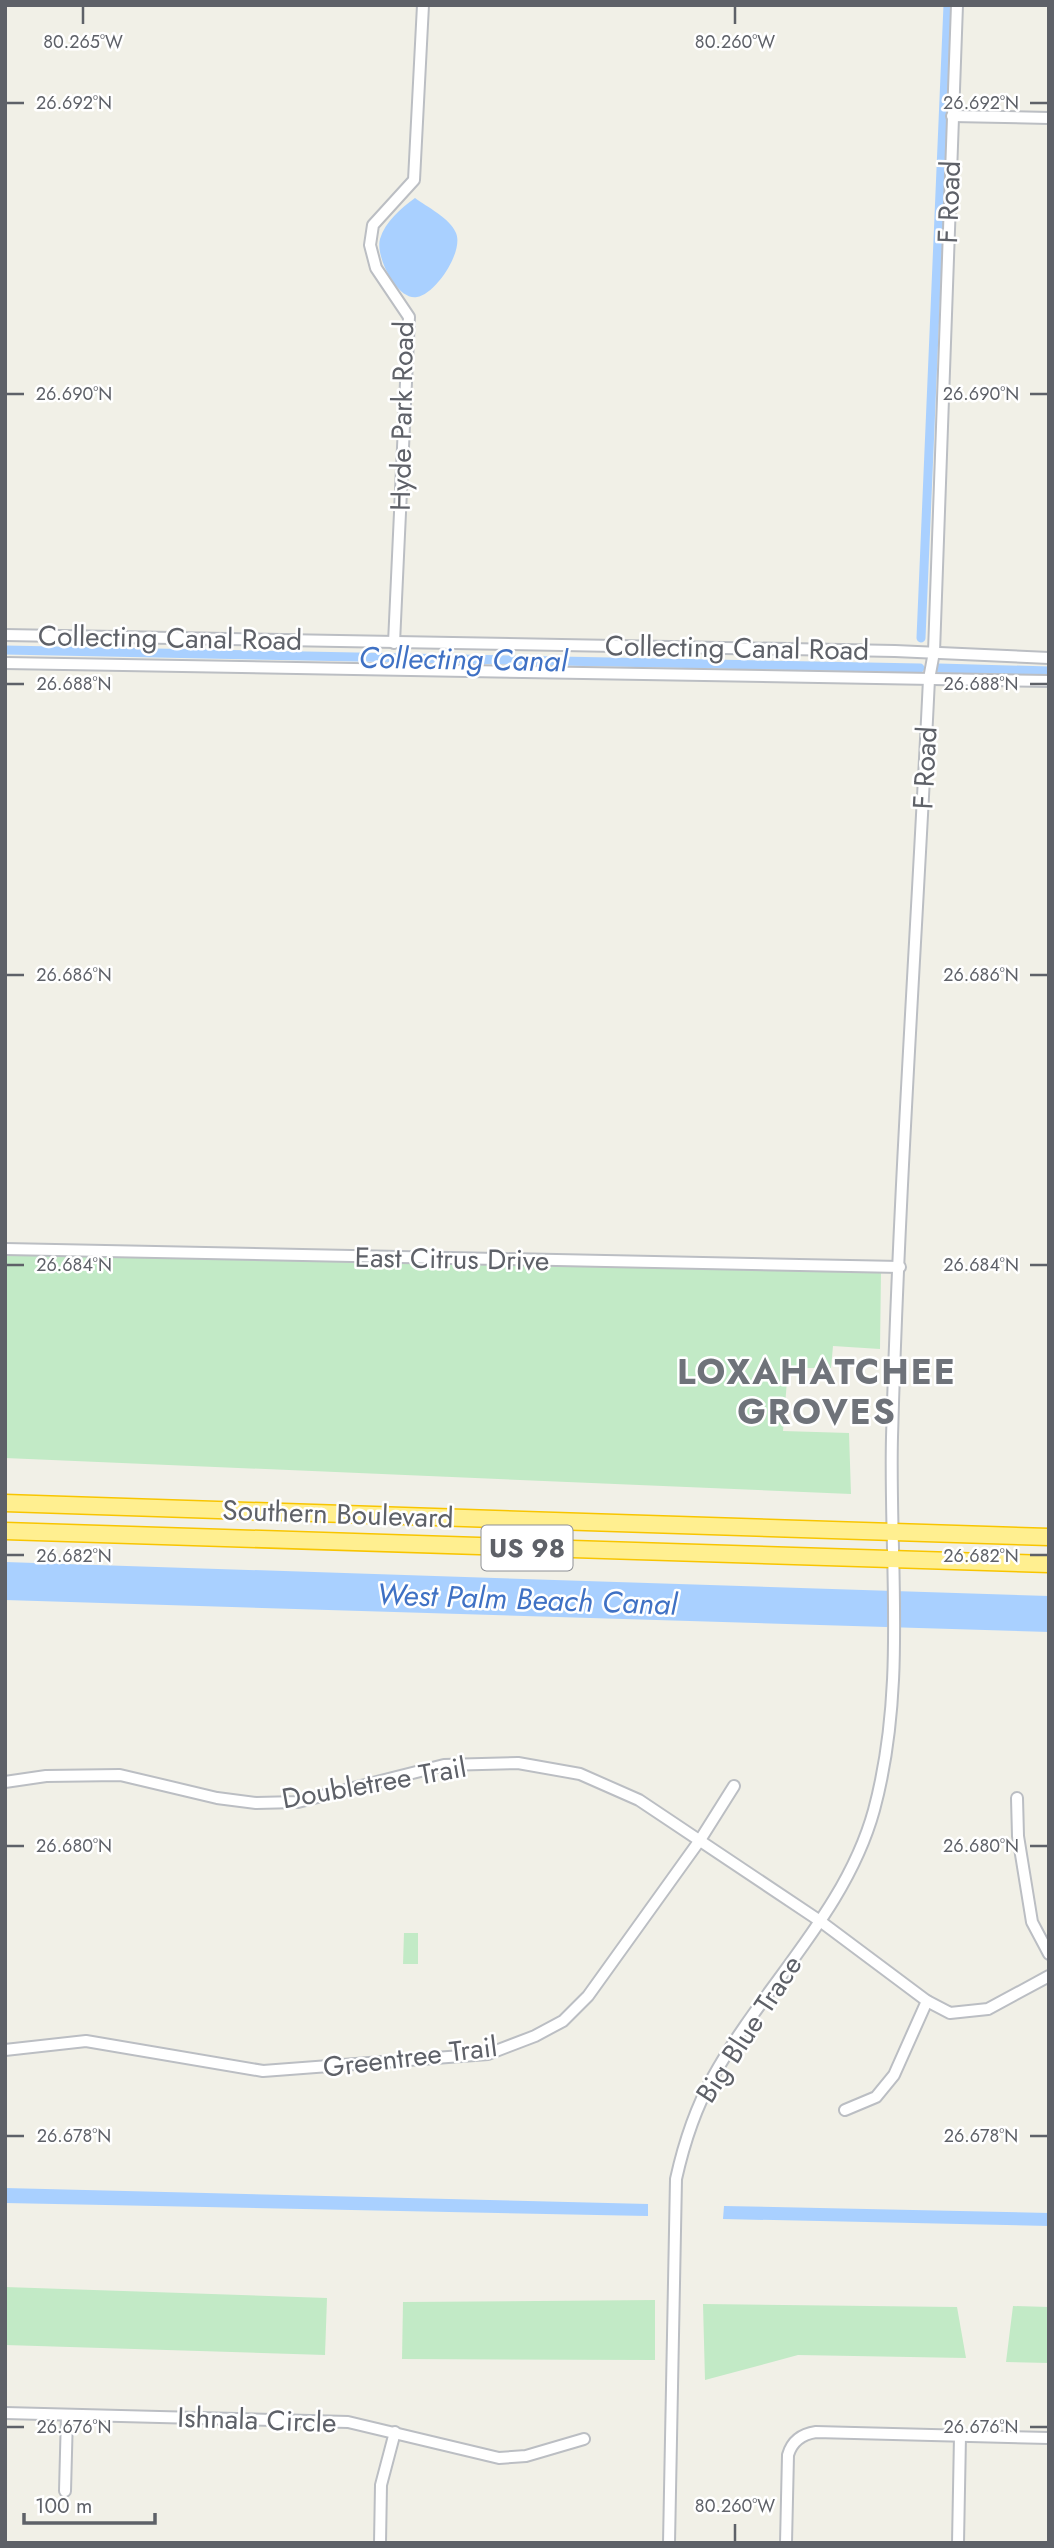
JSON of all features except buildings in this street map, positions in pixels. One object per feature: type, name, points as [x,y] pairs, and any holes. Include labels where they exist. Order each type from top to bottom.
[{"type":"highway","name":"Southern Boulevard","points":[[5,1503],[1049,1537]]},
{"type":"highway","name":"Southern Boulevard","points":[[5,1531],[1049,1564]]},
{"type":"street","name":"Hyde Park Road","points":[[394,643],[409,317],[376,268],[370,245],[373,225],[414,180],[423,5]]},
{"type":"street","name":"F Road","points":[[892,1532],[892,1439],[900,1268],[929,679],[934,652],[957,5]]},
{"type":"street","points":[[952,116],[1049,118]]},
{"type":"street","name":"Collecting Canal Road","points":[[5,635],[934,652],[1049,658]]},
{"type":"street","points":[[5,663],[1049,681]]},
{"type":"street","name":"East Citrus Drive","points":[[5,1249],[900,1268]]},
{"type":"street","name":"Big Blue Trace","points":[[669,2543],[676,2179],[695,2113],[714,2075],[848,1879],[874,1810],[882,1770],[895,1650],[895,1560],[892,1532]]},
{"type":"street","name":"Doubletree Trail","points":[[5,1782],[46,1776],[120,1775],[217,1798],[256,1803],[298,1802],[444,1765],[518,1763],[580,1774],[639,1800],[820,1921],[928,2001],[950,2013],[988,2009],[1049,1976]]},
{"type":"street","name":"Greentree Trail","points":[[5,2050],[86,2042],[263,2071],[488,2054],[535,2036],[562,2021],[588,1996],[700,1840],[734,1786]]},
{"type":"street","points":[[1017,1798],[1018,1836],[1032,1922],[1049,1954]]},
{"type":"street","points":[[845,2110],[876,2097],[894,2075],[928,2001]]},
{"type":"street","name":"Ishnala Circle","points":[[5,2413],[330,2421],[395,2432],[499,2458],[526,2456],[584,2439]]},
{"type":"street","points":[[65,2491],[67,2415]]},
{"type":"street","points":[[380,2543],[381,2486],[395,2432]]},
{"type":"street","points":[[786,2543],[788,2455],[793,2443],[804,2435],[816,2432],[1049,2438]]},
{"type":"street","points":[[958,2543],[960,2436]]},
{"type":"green space","points":[[5,1255],[881,1271],[880,1349],[833,1346],[831,1368],[788,1368],[783,1431],[849,1433],[851,1494],[5,1458]]},
{"type":"green space","points":[[404,1933],[418,1933],[418,1964],[403,1964]]},
{"type":"green space","points":[[5,2287],[327,2298],[325,2355],[5,2345]]},
{"type":"green space","points":[[655,2300],[655,2360],[402,2359],[403,2302]]},
{"type":"green space","points":[[703,2304],[957,2307],[966,2358],[798,2355],[705,2380]]},
{"type":"green space","points":[[1013,2306],[1049,2307],[1049,2363],[1006,2362]]},
{"type":"water","points":[[415,198],[449,222],[456,233],[457,241],[447,271],[432,288],[417,297],[409,296],[395,285],[384,266],[379,247],[382,233],[390,221]]},
{"type":"water","name":"West Palm Beach Canal","points":[[5,1562],[1049,1596],[1049,1632],[5,1600]]},
{"type":"water","points":[[5,2188],[648,2204],[648,2216],[5,2203]]},
{"type":"water","points":[[724,2206],[1049,2213],[1049,2226],[723,2219]]},
{"type":"waterway","points":[[921,638],[948,5]]},
{"type":"waterway","name":"Collecting Canal","points":[[5,650],[920,668]]},
{"type":"waterway","name":"Collecting Canal","points":[[939,668],[1049,671]]},
{"type":"district","name":"LOXAHATCHEE GROVES","points":[[817,1392]]}]
